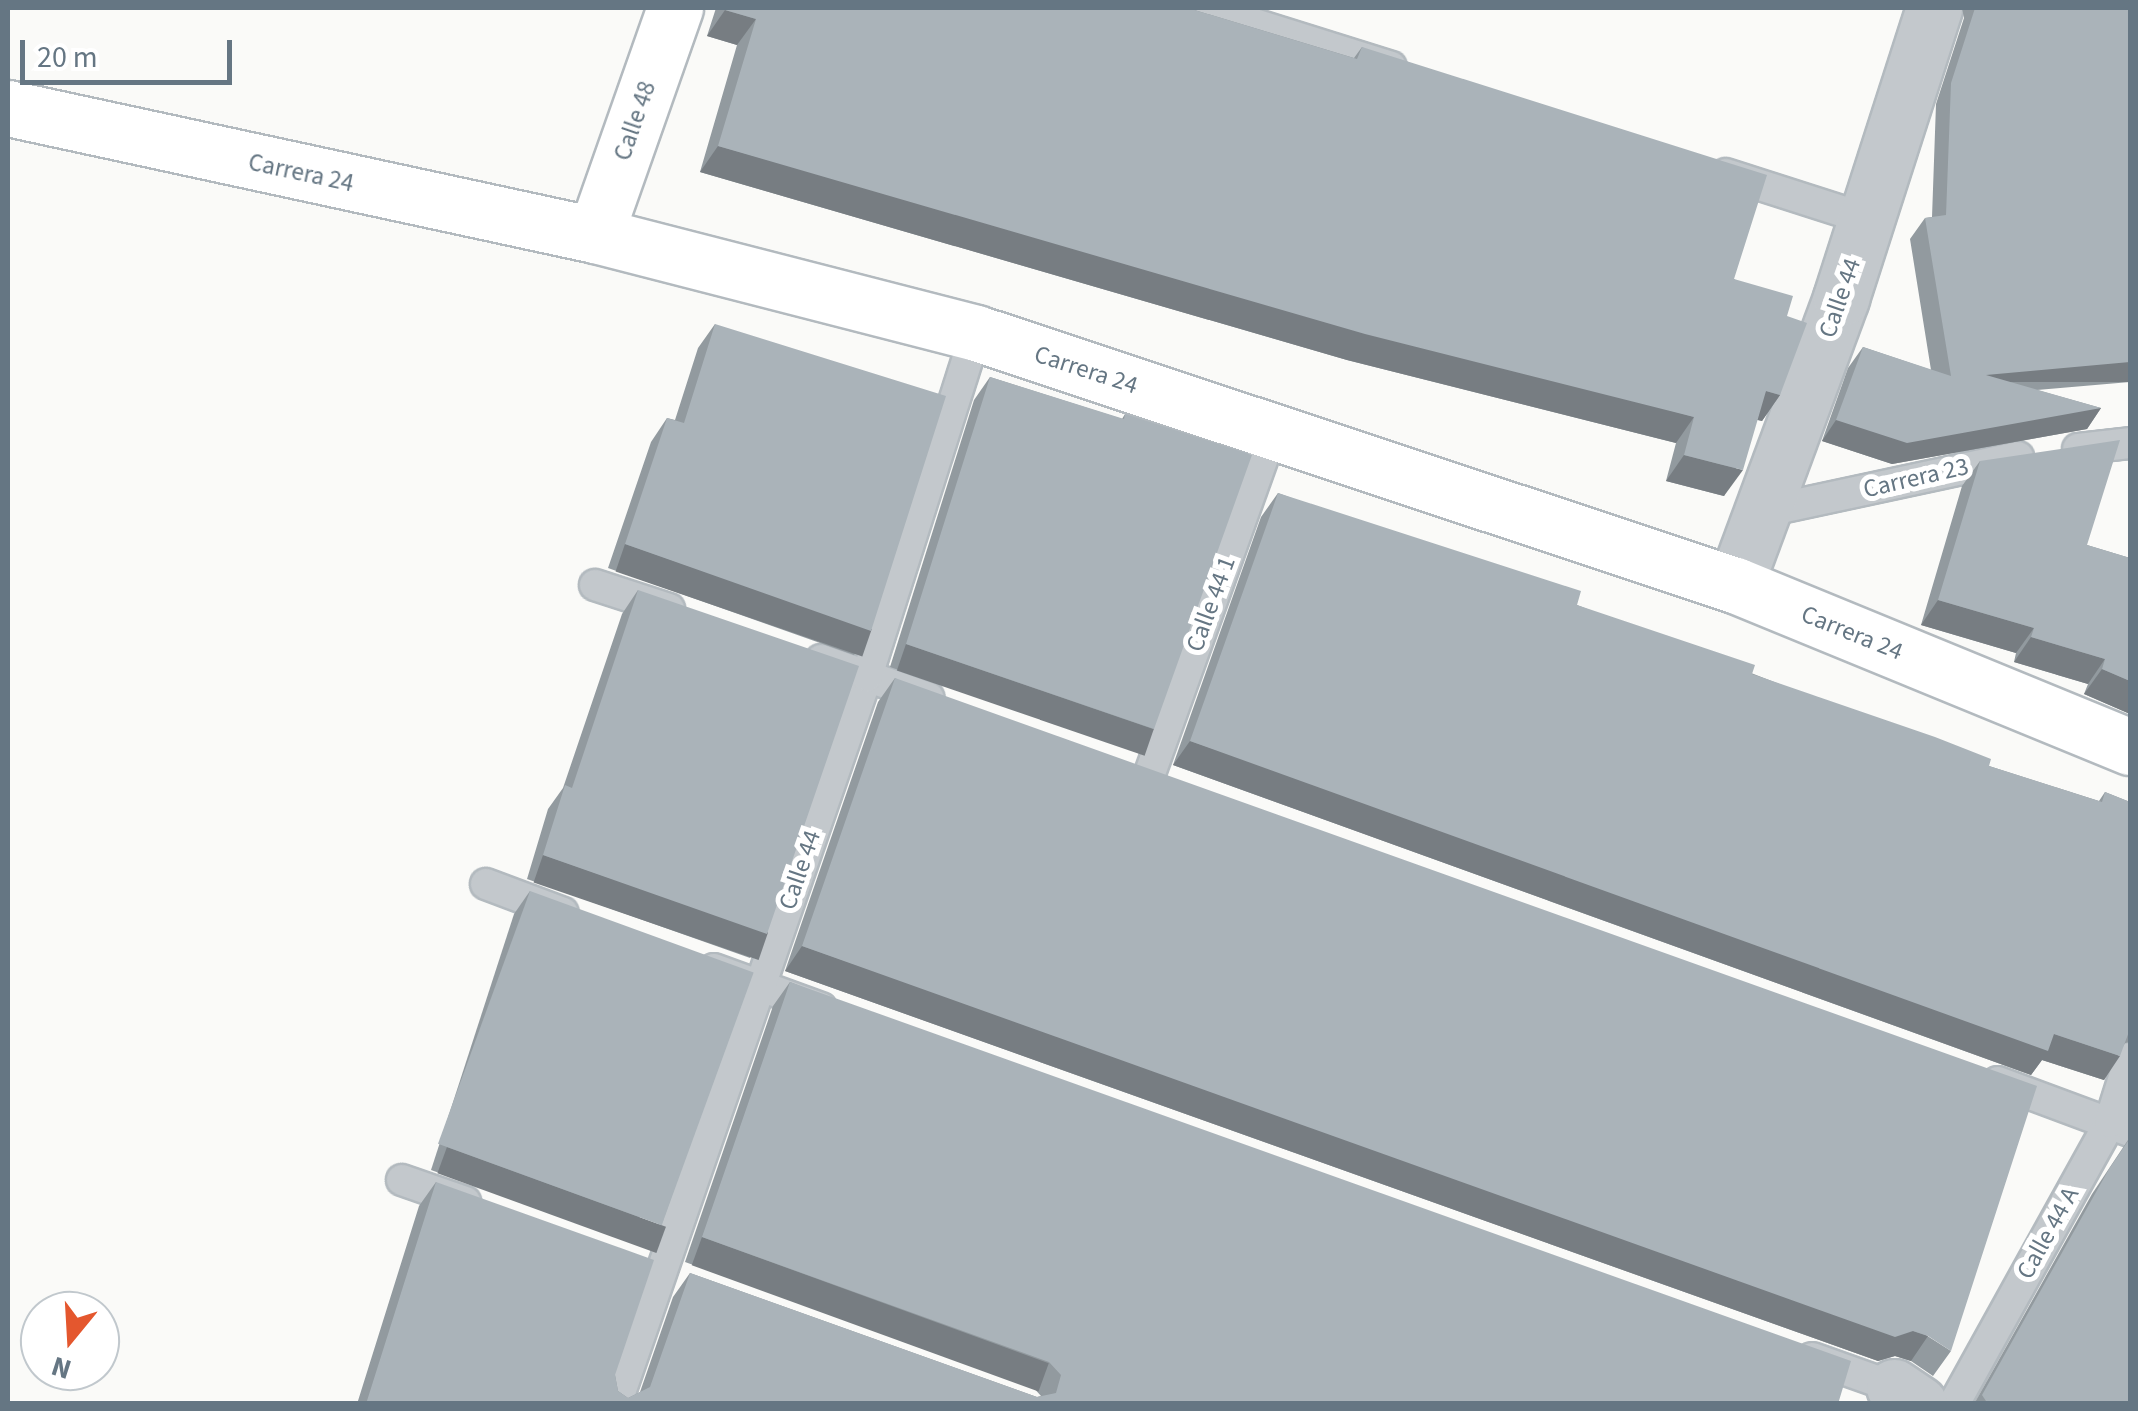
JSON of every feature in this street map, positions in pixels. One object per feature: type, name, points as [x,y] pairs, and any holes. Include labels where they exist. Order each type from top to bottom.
[{"type":"street","name":"Calle 48","points":[[595,235],[675,8]]},
{"type":"street","name":"Calle 44","points":[[1735,585],[1866,219],[1934,8]]},
{"type":"street","name":"Carrera 24","points":[[8,108],[595,235],[976,333],[1735,585],[2130,748]]},
{"type":"lane","points":[[1203,8],[1412,74]]},
{"type":"lane","points":[[1696,164],[1866,219]]},
{"type":"lane","name":"Calle 44","points":[[616,1404],[868,676],[976,333]]},
{"type":"lane","name":"Calle 44 1","points":[[1149,776],[1272,432]]},
{"type":"lane","name":"Carrera 23","points":[[1762,512],[1999,459],[2130,443]]},
{"type":"lane","points":[[596,585],[704,621]]},
{"type":"lane","points":[[795,652],[961,709]]},
{"type":"lane","points":[[1111,762],[1186,789]]},
{"type":"lane","points":[[486,884],[596,925]]},
{"type":"lane","points":[[686,959],[852,1019]]},
{"type":"lane","name":"Calle 44 A","points":[[1954,1404],[2120,1126],[2130,1058]]},
{"type":"lane","points":[[1962,1069],[2120,1126]]},
{"type":"lane","points":[[402,1180],[495,1213]]},
{"type":"lane","points":[[624,1259],[698,1285]]},
{"type":"lane","points":[[1782,1347],[1906,1395]]},
{"type":"building","points":[[726,8],[1188,8],[1357,59],[1362,47],[1767,175],[1734,279],[1793,296],[1787,316],[1807,323],[1780,395],[1766,391],[1743,470],[1684,455],[1694,417],[1365,334],[718,146],[756,19]]},
{"type":"building","points":[[1975,8],[2130,8],[2130,362],[1986,375],[2101,408],[1907,443],[1836,420],[1863,347],[1951,376],[1925,218],[1946,215],[1951,83]]},
{"type":"building","points":[[715,324],[946,396],[871,631],[625,544],[667,418],[684,423]]},
{"type":"building","points":[[990,377],[1124,419],[1125,414],[1252,455],[1154,729],[906,644]]},
{"type":"building","points":[[2120,440],[2087,545],[2130,558],[2130,681],[2102,669],[2105,659],[2031,637],[2034,628],[1938,600],[1980,461]]},
{"type":"building","points":[[1278,493],[1581,591],[1577,605],[1755,665],[1752,674],[1935,737],[1991,759],[1989,766],[2102,802],[2105,792],[2130,802],[2130,1029],[2120,1056],[2054,1034],[2048,1051],[1190,741]]},
{"type":"building","points":[[638,590],[859,666],[767,934],[543,855],[565,785],[572,788]]},
{"type":"building","points":[[895,678],[2037,1086],[1951,1351],[1928,1336],[1913,1331],[1895,1337],[802,946]]},
{"type":"building","points":[[530,891],[754,972],[662,1225],[438,1144]]},
{"type":"building","points":[[790,982],[1851,1361],[1838,1404],[366,1404],[436,1182],[654,1260],[615,1375],[618,1391],[628,1398],[650,1387],[690,1273],[1037,1397],[1056,1393],[1061,1375],[1049,1362],[702,1237]]},
{"type":"building","points":[[2130,1138],[2130,1404],[1988,1404],[1982,1395]]}]
